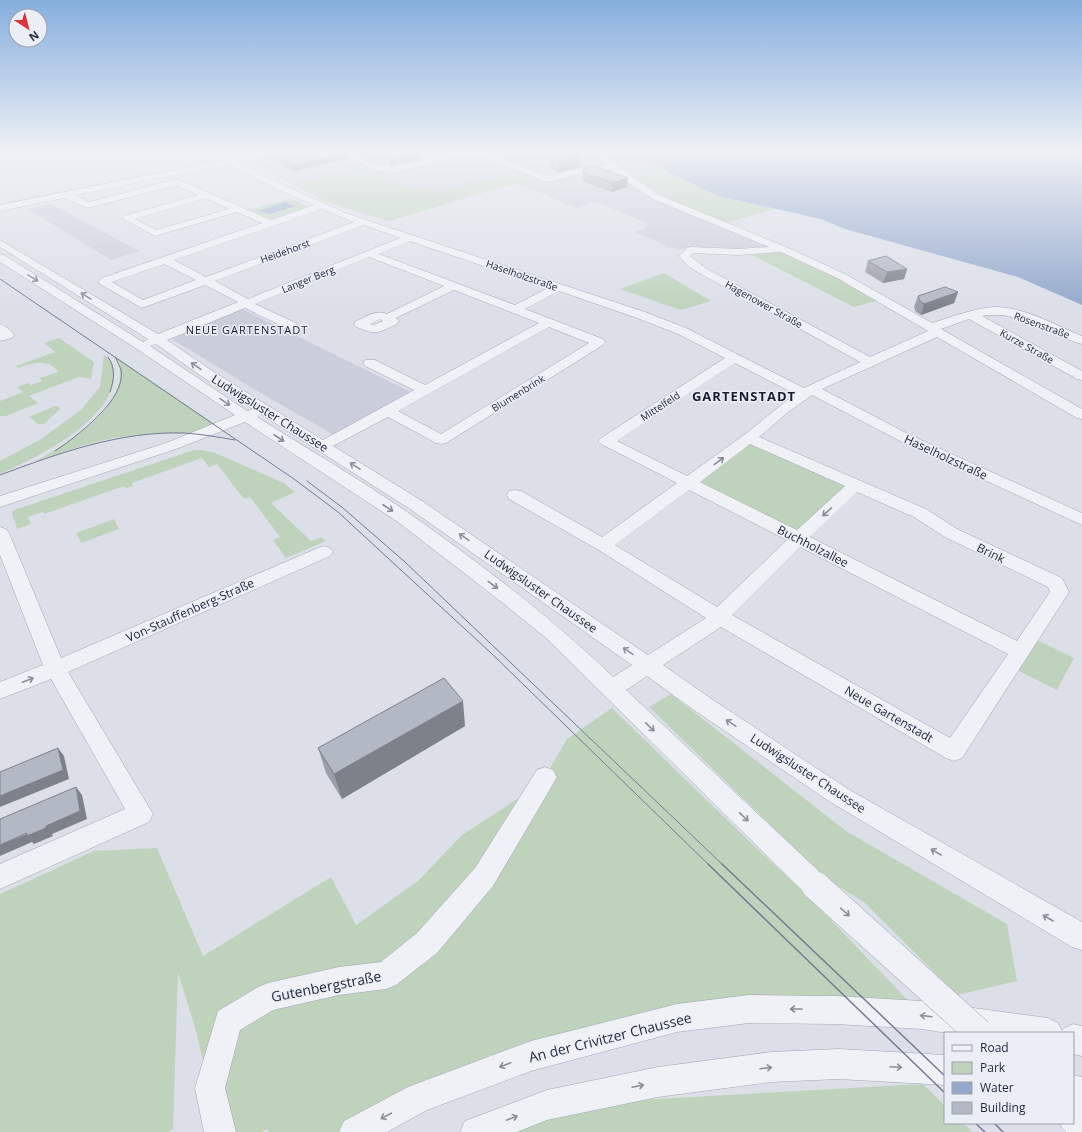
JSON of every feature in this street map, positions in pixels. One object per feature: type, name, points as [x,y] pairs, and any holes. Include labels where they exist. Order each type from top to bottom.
[{"type":"street","points":[[0,208],[16,205]]},
{"type":"street","points":[[173,205],[127,218],[155,233],[238,209]]},
{"type":"street","points":[[229,205],[270,223]]},
{"type":"street","name":"Hagenower Straße","points":[[675,205],[783,249],[848,279],[1082,414]]},
{"type":"street","name":"Haselholzstraße","points":[[321,206],[364,222],[641,315],[682,332],[734,358],[1082,520]]},
{"type":"street","name":"Heidehorst","points":[[321,206],[194,249],[104,282],[142,304],[364,222]]},
{"type":"street","name":"Langer Berg","points":[[141,346],[411,237]]},
{"type":"street","name":"Ludwigsluster Chaussee","points":[[0,243],[157,340],[416,505],[647,664],[702,704],[840,796],[1082,937]]},
{"type":"street","name":"Hagenower Straße","points":[[783,249],[738,252],[691,250],[684,256],[692,264],[703,271],[870,362]]},
{"type":"street","points":[[370,254],[515,310],[558,287]]},
{"type":"street","name":"Ludwigsluster Chaussee","points":[[0,258],[141,346],[404,518],[506,595],[552,632],[816,886],[978,1032]]},
{"type":"street","points":[[165,260],[243,300],[245,304],[292,326]]},
{"type":"street","points":[[387,318],[454,286]]},
{"type":"street","name":"Blumenbrink","points":[[388,411],[441,440],[599,342],[515,310]]},
{"type":"street","name":"Rosenstraße","points":[[934,330],[972,316],[995,311],[1018,314],[1082,340]]},
{"type":"street","name":"Kurze Straße","points":[[972,316],[1082,376]]},
{"type":"street","points":[[323,446],[548,323]]},
{"type":"street","points":[[0,328],[8,334],[0,337]]},
{"type":"street","points":[[603,546],[689,484],[808,392],[922,338],[934,330]]},
{"type":"street","name":"Mittelfeld","points":[[606,441],[734,358]]},
{"type":"street","points":[[370,363],[426,391]]},
{"type":"street","points":[[0,502],[171,446],[264,409]]},
{"type":"street","name":"Brink","points":[[749,438],[920,513],[951,533],[1055,583],[1060,592],[1020,651]]},
{"type":"street","name":"Buchholzallee","points":[[606,441],[1020,651]]},
{"type":"street","points":[[611,689],[647,664],[713,623],[761,574],[856,485]]},
{"type":"street","name":"Neue Gartenstadt","points":[[515,495],[603,546],[719,617],[954,752],[1020,651]]},
{"type":"street","points":[[0,533],[56,669],[141,814],[0,877]]},
{"type":"street","name":"Von-Stauffenberg-Straße","points":[[0,691],[56,669],[324,552]]},
{"type":"street","name":"Gutenbergstraße","points":[[220,1132],[210,1088],[228,1021],[268,997],[339,981],[386,975],[427,942],[484,877],[545,777]]},
{"type":"street","name":"An der Crivitzer Chaussee","points":[[355,1132],[419,1098],[530,1056],[677,1018],[749,1009],[835,1010],[922,1015],[1041,1032]]},
{"type":"street","points":[[476,1132],[546,1105],[666,1080],[771,1067],[839,1064],[944,1070]]},
{"type":"street","points":[[1074,1118],[1082,1125]]},
{"type":"shaded area","points":[[53,205],[139,251],[111,260],[28,209]]},
{"type":"shaded area","points":[[336,205],[443,205],[389,221]]},
{"type":"shaded area","points":[[568,205],[587,205],[576,208]]},
{"type":"shaded area","points":[[603,205],[674,205],[778,250],[691,250],[665,247],[668,246],[634,232],[646,228],[649,224]]},
{"type":"shaded area","points":[[242,309],[419,396],[339,438],[259,392],[172,339]]},
{"type":"green space","points":[[267,205],[305,205],[312,208],[290,212],[293,214],[273,219],[260,217],[246,211]]},
{"type":"green space","points":[[336,205],[443,205],[389,221]]},
{"type":"green space","points":[[683,205],[757,205],[775,209],[725,223]]},
{"type":"green space","points":[[778,250],[838,277],[879,300],[854,307],[744,251]]},
{"type":"green space","points":[[664,273],[711,301],[681,310],[620,289]]},
{"type":"green space","points":[[59,338],[94,362],[91,379],[79,377],[29,396],[38,403],[6,416],[0,416],[0,401],[23,392],[17,387],[28,383],[31,385],[42,381],[40,378],[58,372],[50,365],[45,363],[34,363],[18,368],[16,366],[55,352],[44,343]]},
{"type":"green space","points":[[104,355],[109,359],[114,368],[114,375],[110,392],[101,408],[70,436],[52,448],[0,474],[0,461],[41,439],[81,410],[100,387]]},
{"type":"green space","points":[[113,355],[219,427],[202,434],[159,433],[113,438],[88,444],[34,462],[60,447],[88,427],[110,402],[117,389],[120,375],[120,366]]},
{"type":"green space","points":[[58,406],[60,409],[44,424],[38,424],[29,417]]},
{"type":"green space","points":[[749,438],[855,485],[798,539],[689,484]]},
{"type":"green space","points":[[194,450],[203,450],[215,453],[284,483],[295,492],[271,503],[311,541],[321,537],[326,541],[286,558],[273,540],[280,537],[250,497],[244,499],[217,464],[209,467],[202,458],[132,483],[133,486],[126,488],[124,486],[44,514],[43,512],[28,517],[31,524],[17,529],[12,513],[14,510]]},
{"type":"green space","points":[[114,519],[119,529],[81,543],[76,533]]},
{"type":"green space","points":[[1029,636],[1074,658],[1057,690],[1011,667]]},
{"type":"green space","points":[[671,694],[846,831],[1007,924],[1017,981],[957,995],[865,903],[824,877],[649,707]]},
{"type":"green space","points":[[612,708],[751,843],[807,895],[922,1015],[677,1018],[355,1132],[269,1132],[267,1129],[262,1132],[220,1132],[195,1027],[178,973],[173,1129],[168,1132],[0,1132],[0,894],[94,851],[157,848],[203,956],[331,877],[356,925],[418,881],[462,835],[534,788],[545,777],[567,739]]},
{"type":"green space","points":[[923,1084],[944,1105],[944,1124],[964,1124],[972,1132],[476,1132],[547,1105]]},
{"type":"water","points":[[277,205],[296,206],[270,214],[258,211]]},
{"type":"water","points":[[758,205],[1082,205],[1082,305],[1018,277],[845,229],[821,219]]},
{"type":"building","points":[[886,256],[907,269],[887,272],[868,261]]},
{"type":"building","points":[[945,287],[958,292],[924,304],[920,301],[918,296]]},
{"type":"building","points":[[444,678],[463,701],[334,774],[318,748]]},
{"type":"building","points":[[58,748],[63,770],[0,796],[0,772]]},
{"type":"building","points":[[76,787],[80,811],[46,826],[46,828],[27,836],[27,833],[0,845],[0,819]]},
{"type":"tram line","points":[[0,279],[294,479],[338,512],[491,653],[709,865]]},
{"type":"tram line","points":[[108,357],[111,361],[114,374],[110,392]]},
{"type":"tram line","points":[[55,451],[87,427],[108,405],[116,393],[121,381],[121,370],[116,358]]},
{"type":"tram line","points":[[0,475],[90,445],[137,436],[160,433],[184,433],[235,440]]},
{"type":"tram line","points":[[307,481],[343,508],[405,562],[723,865]]},
{"type":"tram line","points":[[708,864],[944,1092]]},
{"type":"tram line","points":[[722,864],[944,1075]]},
{"type":"tram line","points":[[976,1124],[985,1132]]},
{"type":"tram line","points":[[995,1124],[1003,1132]]},
{"type":"district","name":"NEUE GARTENSTADT","points":[[247,329]]},
{"type":"district","name":"GARTENSTADT","points":[[744,396]]}]
